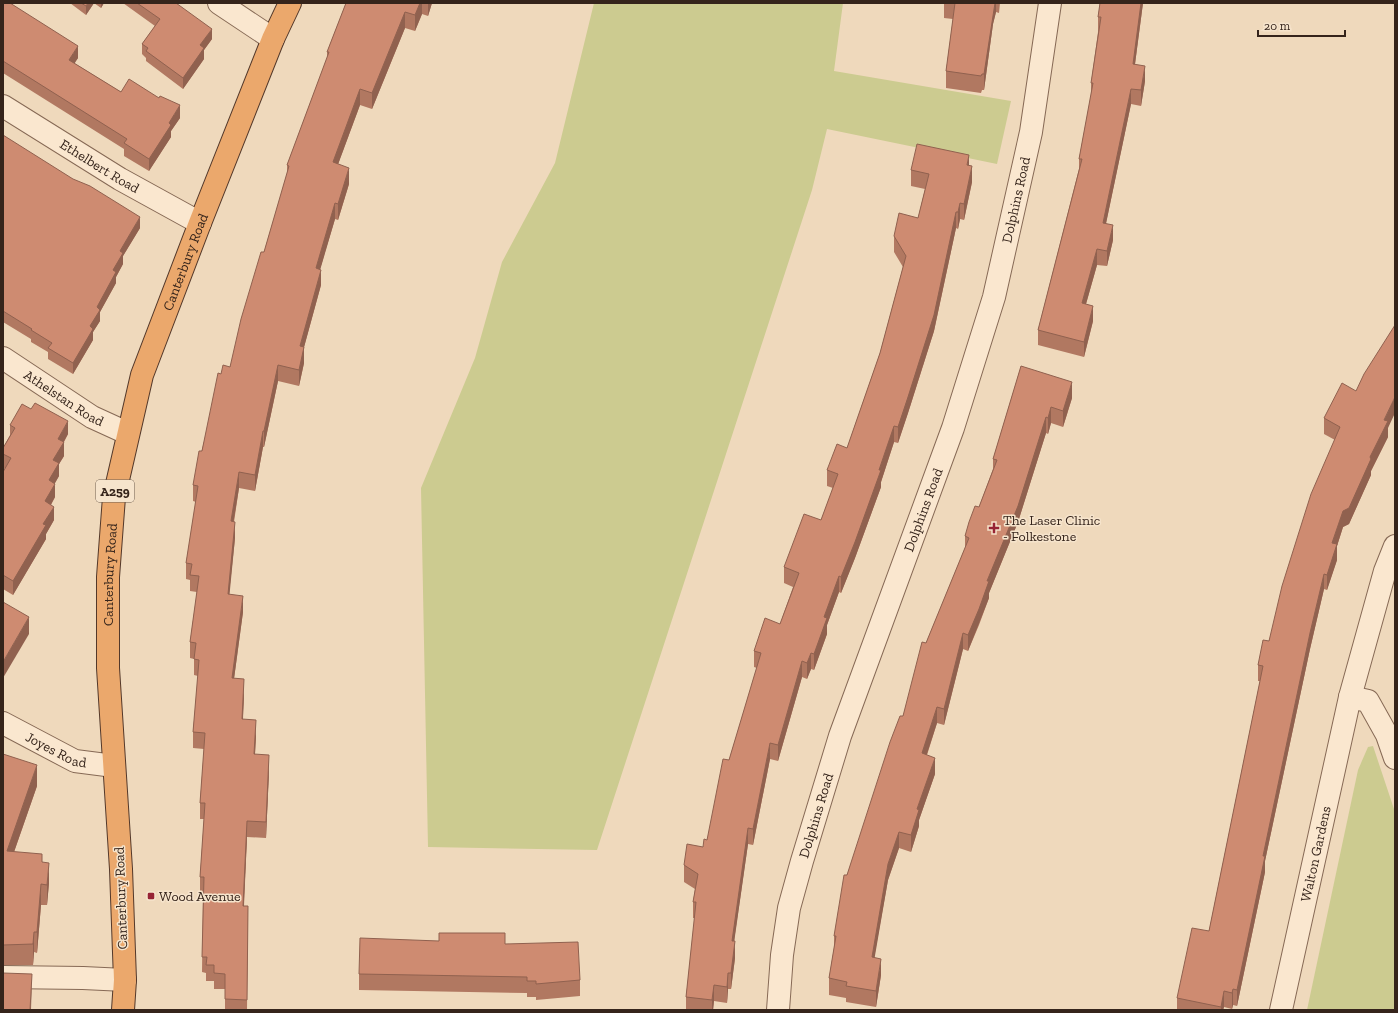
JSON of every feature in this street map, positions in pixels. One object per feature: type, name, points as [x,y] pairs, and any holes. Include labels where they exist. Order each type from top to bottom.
[{"type":"highway","name":"Canterbury Road","points":[[123,1010],[124,980],[121,869],[108,668],[108,577],[114,497],[127,433],[142,375],[200,223],[290,3]]},
{"type":"street","points":[[219,3],[274,39]]},
{"type":"street","name":"Dolphins Road","points":[[778,1010],[782,955],[789,908],[840,736],[953,428],[994,298],[1031,132],[1050,3]]},
{"type":"street","name":"Ethelbert Road","points":[[3,106],[120,179],[200,223]]},
{"type":"street","name":"Athelstan Road","points":[[3,358],[92,417],[127,433]]},
{"type":"street","name":"Walton Gardens","points":[[1281,1010],[1350,697],[1384,571],[1395,546]]},
{"type":"street","points":[[1350,697],[1368,701],[1387,735],[1395,758]]},
{"type":"street","name":"Joyes Road","points":[[3,723],[75,761],[114,766]]},
{"type":"street","points":[[3,978],[83,978],[124,980]]},
{"type":"shaded area","points":[[594,3],[843,3],[834,71],[1011,101],[997,164],[827,129],[812,190],[597,850],[428,847],[421,488],[475,358],[502,262],[555,163]]},
{"type":"shaded area","points":[[1373,746],[1395,812],[1395,1010],[1307,1010],[1358,770],[1368,747]]},
{"type":"building","points":[[3,3],[10,3],[78,46],[69,60],[121,92],[129,79],[159,98],[160,96],[180,105],[169,123],[171,125],[149,159],[124,143],[127,139],[3,61]]},
{"type":"building","points":[[81,3],[88,3],[86,6]]},
{"type":"building","points":[[137,3],[176,3],[212,29],[200,45],[204,48],[183,78],[146,51],[148,48],[142,44],[160,19]]},
{"type":"building","points":[[346,3],[420,3],[415,15],[405,12],[372,93],[360,89],[333,162],[349,168],[338,204],[335,203],[316,268],[321,270],[300,346],[304,347],[299,370],[278,365],[255,475],[239,472],[231,521],[235,522],[228,594],[243,596],[232,678],[244,679],[242,719],[256,720],[254,754],[269,755],[266,822],[247,821],[243,906],[248,906],[247,1000],[225,999],[225,974],[214,973],[214,965],[206,965],[207,957],[202,957],[204,877],[200,877],[205,803],[200,803],[205,733],[193,732],[199,660],[194,659],[196,643],[190,642],[199,576],[190,575],[192,564],[186,563],[198,486],[193,485],[199,451],[202,451],[218,373],[221,374],[223,365],[230,367],[241,319],[261,252],[264,252],[289,166],[287,165]]},
{"type":"building","points":[[955,3],[995,3],[984,74],[981,76],[946,71]]},
{"type":"building","points":[[1100,3],[1141,3],[1133,64],[1145,66],[1141,90],[1131,89],[1103,223],[1113,225],[1107,251],[1097,249],[1082,303],[1093,306],[1084,342],[1038,330],[1082,159],[1079,159],[1093,83],[1091,83],[1101,17],[1098,17]]},
{"type":"building","points":[[3,135],[73,179],[90,186],[140,217],[120,251],[123,253],[113,270],[116,272],[97,307],[100,310],[90,326],[93,329],[73,363],[48,348],[52,343],[3,311]]},
{"type":"building","points":[[917,144],[969,155],[967,165],[972,166],[964,204],[960,203],[958,212],[956,212],[934,315],[898,427],[894,426],[879,470],[881,470],[855,542],[841,577],[839,576],[824,617],[827,618],[814,654],[811,653],[807,663],[802,661],[778,745],[770,743],[753,829],[748,828],[732,941],[735,941],[731,973],[728,973],[727,987],[714,985],[712,1000],[686,997],[696,902],[693,902],[698,874],[684,865],[687,844],[703,847],[704,839],[707,840],[723,759],[729,760],[761,653],[754,651],[765,618],[780,624],[799,573],[784,567],[804,514],[821,520],[838,474],[827,470],[837,444],[847,448],[880,353],[906,256],[894,236],[899,213],[918,218],[929,174],[911,170]]},
{"type":"building","points":[[1395,325],[1395,397],[1384,420],[1388,421],[1370,457],[1371,459],[1349,508],[1343,511],[1332,543],[1337,544],[1327,575],[1324,574],[1310,633],[1263,856],[1265,856],[1237,990],[1233,989],[1232,993],[1224,991],[1221,1007],[1177,998],[1192,928],[1209,931],[1263,666],[1258,665],[1263,640],[1269,641],[1282,586],[1311,494],[1340,427],[1324,418],[1342,383],[1356,391],[1364,374]]},
{"type":"building","points":[[1021,366],[1072,382],[1063,411],[1051,407],[1048,418],[1046,417],[1018,506],[987,581],[989,581],[979,609],[968,635],[963,633],[944,709],[937,707],[922,753],[935,758],[917,809],[919,810],[911,835],[899,832],[888,864],[872,957],[881,959],[876,991],[846,986],[847,982],[829,978],[844,875],[847,875],[890,742],[900,716],[903,716],[922,642],[926,643],[969,538],[965,536],[975,506],[979,507],[997,460],[993,459]]},
{"type":"building","points":[[35,403],[68,421],[58,439],[64,442],[53,460],[59,463],[49,480],[55,484],[45,501],[54,507],[43,524],[46,525],[13,581],[3,575],[3,472],[11,458],[3,454],[3,448],[15,428],[10,425],[22,404],[31,409]]},
{"type":"building","points":[[3,602],[29,617],[3,662]]},
{"type":"building","points":[[3,754],[37,765],[7,851],[42,854],[42,862],[49,863],[47,885],[41,884],[37,932],[34,932],[33,944],[3,945]]},
{"type":"building","points":[[439,933],[505,933],[505,944],[578,942],[580,980],[536,984],[536,981],[527,981],[527,977],[359,974],[360,938],[439,941]]},
{"type":"building","points":[[3,973],[32,974],[30,1010],[3,1010]]},
{"type":"place","name":"The Laser Clinic - Folkestone","points":[[994,528]]},
{"type":"place","name":"Wood Avenue","points":[[151,896]]}]
